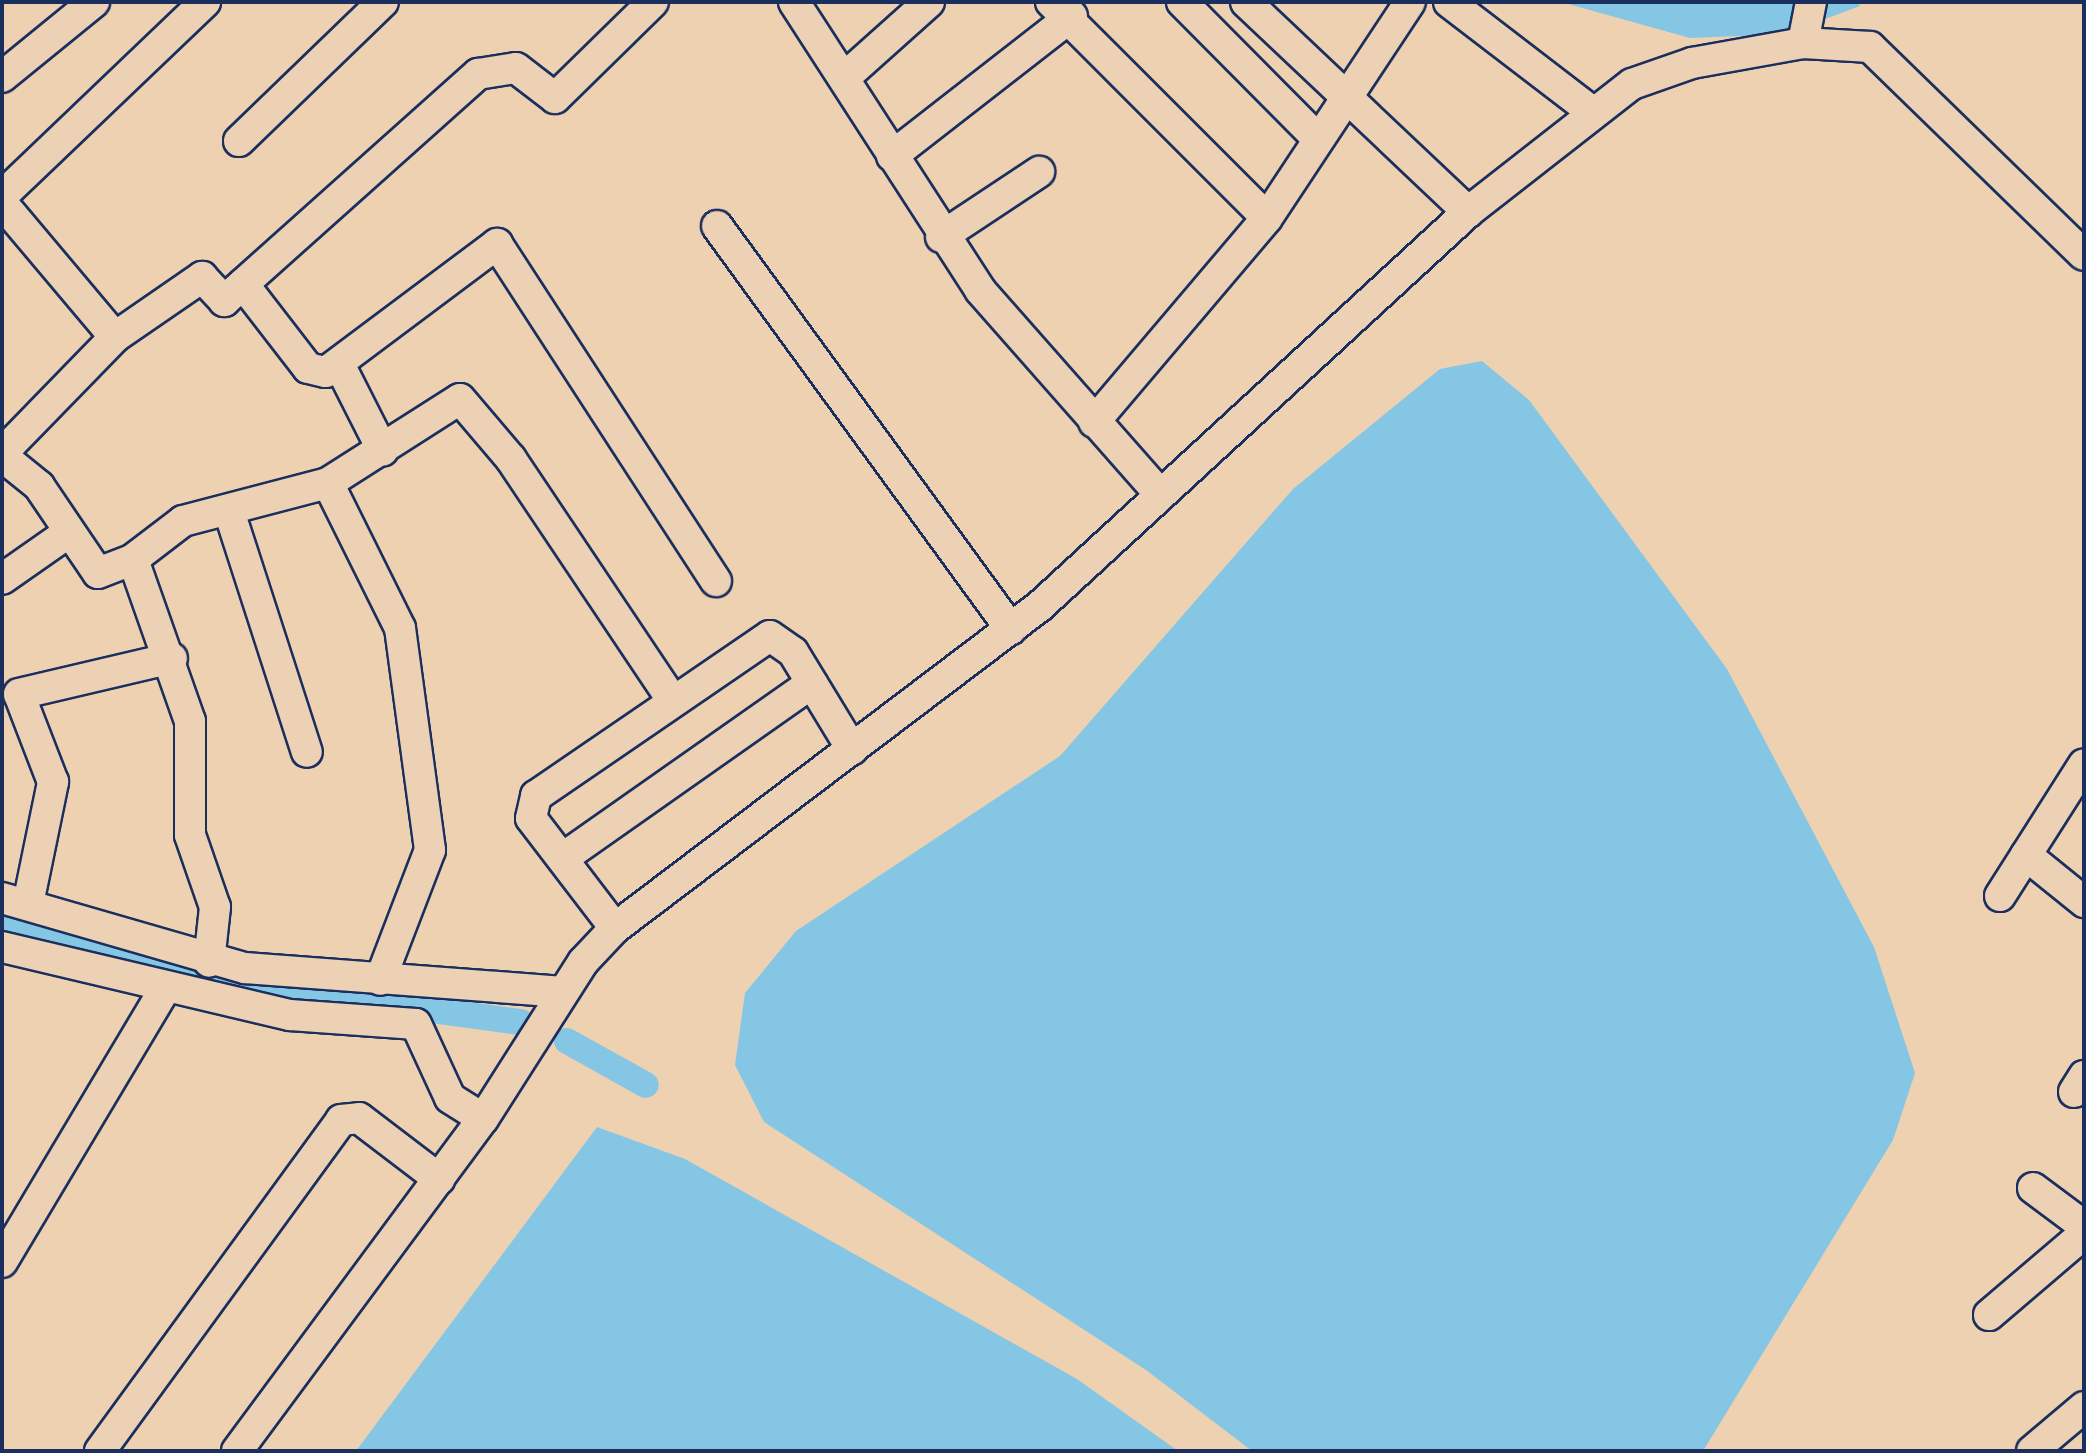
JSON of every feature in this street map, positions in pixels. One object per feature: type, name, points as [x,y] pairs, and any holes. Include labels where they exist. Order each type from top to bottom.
[{"type":"street","points":[[2,77],[94,2]]},
{"type":"street","points":[[2,196],[205,2]]},
{"type":"street","points":[[239,141],[383,2]]},
{"type":"street","points":[[653,2],[560,97],[547,96],[516,68],[478,74],[221,301],[198,279],[115,337],[2,455],[39,486],[98,573],[132,560],[183,521],[328,483],[383,451],[456,400],[467,403],[673,701]]},
{"type":"street","points":[[794,2],[941,237],[1094,422],[1161,495]]},
{"type":"street","points":[[844,78],[929,2]]},
{"type":"street","points":[[1182,2],[1318,139]]},
{"type":"street","points":[[1246,2],[1468,212]]},
{"type":"street","points":[[1094,422],[1267,218],[1343,96],[1410,2]]},
{"type":"street","points":[[1449,2],[1591,111]]},
{"type":"street","points":[[1803,43],[1811,2]]},
{"type":"street","points":[[892,156],[1061,9],[1267,218]]},
{"type":"street","points":[[237,1451],[483,1119],[563,992],[615,928],[1011,629],[1468,212],[1591,111],[1656,73],[1803,43],[1852,43],[1881,53],[2084,255]]},
{"type":"street","points":[[941,237],[1039,172]]},
{"type":"street","points":[[2,203],[115,337]]},
{"type":"street","points":[[717,226],[1011,629]]},
{"type":"street","points":[[243,284],[308,368],[326,372],[497,244],[716,581]]},
{"type":"street","points":[[339,364],[383,451]]},
{"type":"street","points":[[328,483],[400,628],[430,850],[380,980]]},
{"type":"street","points":[[229,511],[307,752]]},
{"type":"street","points":[[2,579],[69,532]]},
{"type":"street","points":[[132,560],[172,658],[190,721],[190,835],[215,907],[209,962]]},
{"type":"street","points":[[615,928],[531,818],[531,801],[770,636],[793,652],[852,749]]},
{"type":"street","points":[[172,658],[19,694],[53,782],[15,901],[209,962],[380,980],[563,992]]},
{"type":"street","points":[[563,858],[812,683]]},
{"type":"street","points":[[2000,896],[2084,764]]},
{"type":"street","points":[[2026,855],[2084,902]]},
{"type":"street","points":[[2,947],[165,989],[290,1015],[416,1024],[450,1098],[483,1119]]},
{"type":"street","points":[[2,1262],[165,989]]},
{"type":"street","points":[[100,1451],[341,1120],[359,1118],[439,1179]]},
{"type":"street","points":[[2033,1188],[2084,1226]]},
{"type":"street","points":[[1989,1315],[2084,1234]]},
{"type":"street","points":[[2032,1451],[2084,1407]]},
{"type":"water","points":[[1561,2],[1858,2],[1860,6],[1785,34],[1690,38]]},
{"type":"water","points":[[1482,361],[1529,400],[1727,669],[1874,947],[1915,1073],[1893,1140],[1703,1451],[1252,1451],[1146,1370],[764,1122],[735,1065],[745,993],[796,931],[1060,756],[1293,489],[1440,369]]},
{"type":"water","points":[[597,1127],[685,1159],[1077,1379],[1178,1451],[356,1451]]},
{"type":"waterway","points":[[2,923],[172,975],[521,1022]]},
{"type":"waterway","points":[[567,1041],[646,1085]]}]
